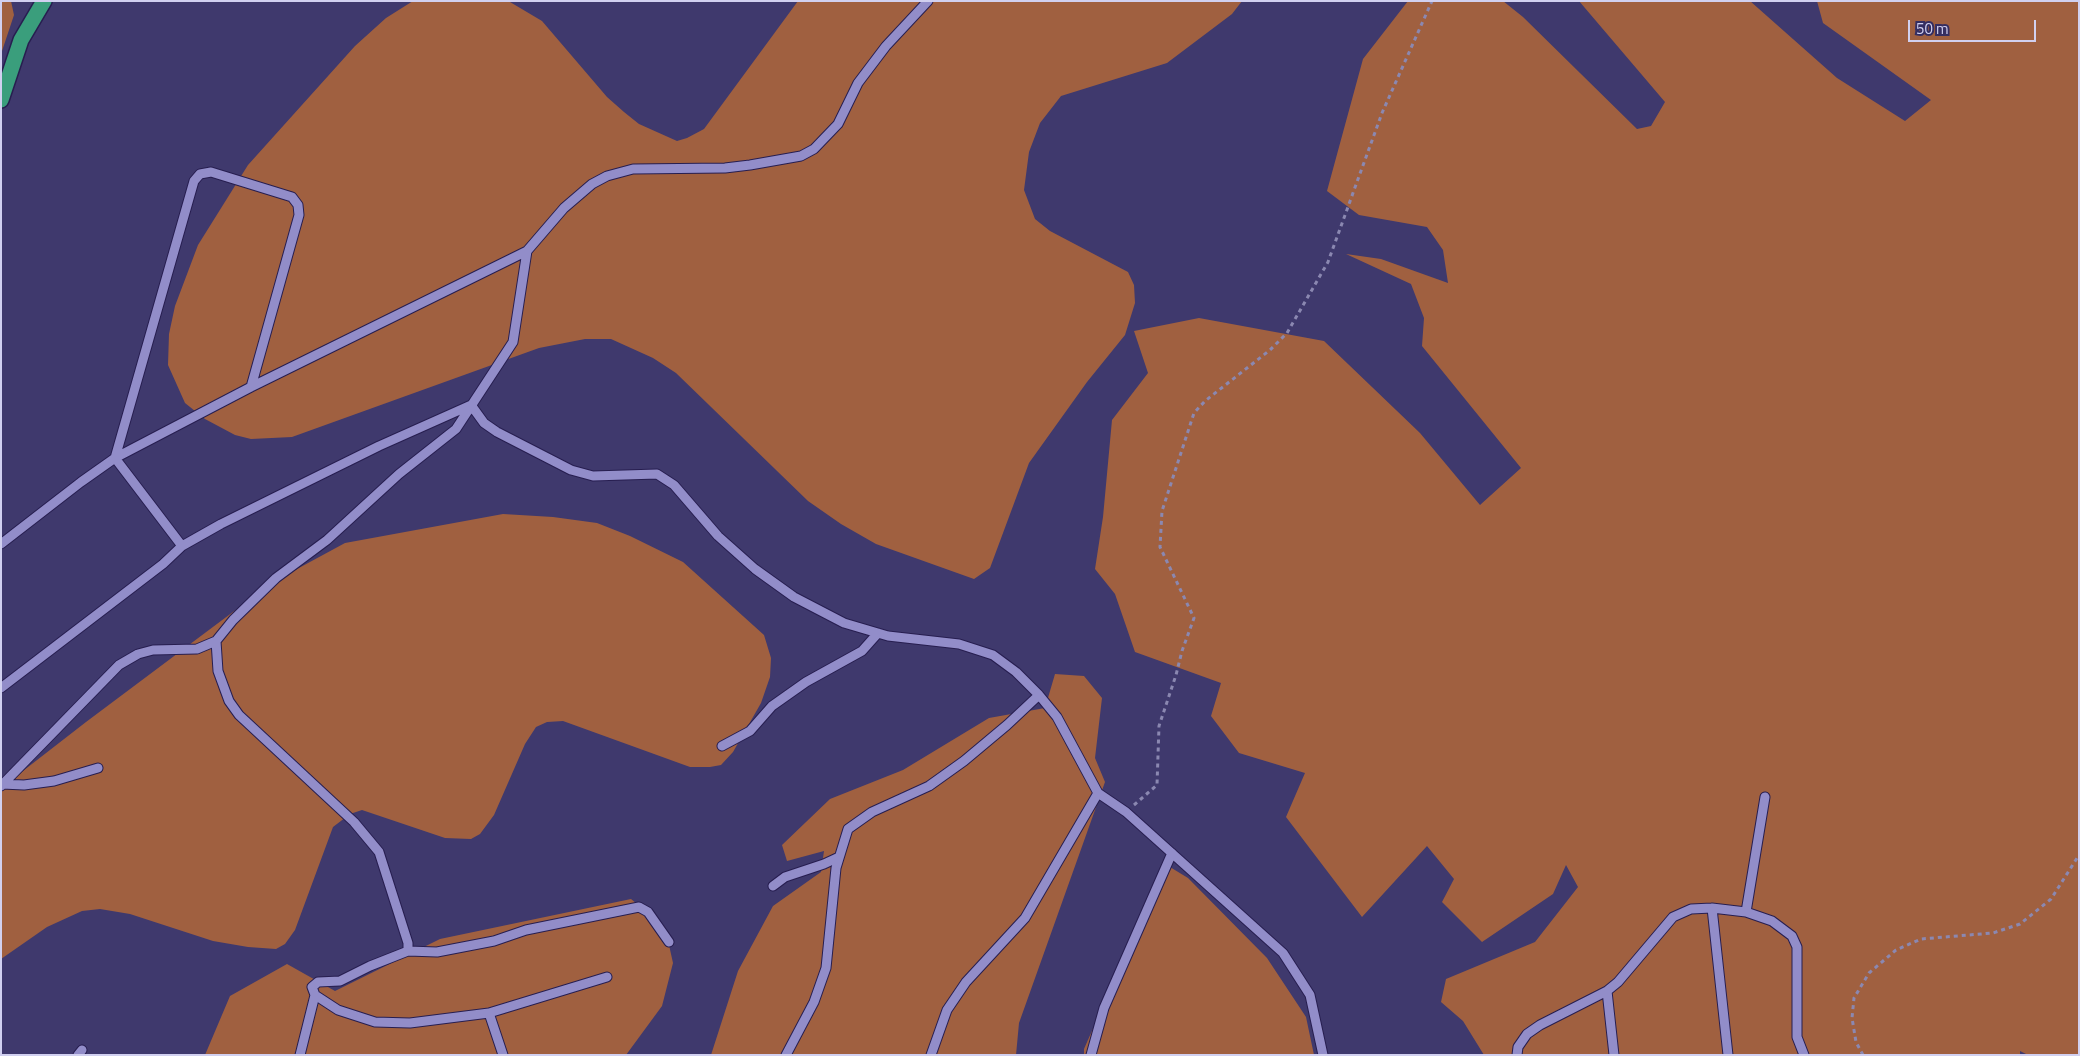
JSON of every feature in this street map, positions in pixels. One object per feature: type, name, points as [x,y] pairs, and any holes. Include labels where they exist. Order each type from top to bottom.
[{"type":"highway","points":[[1,100],[21,40],[44,1]]},
{"type":"street","points":[[1,544],[80,482],[115,458],[251,387],[527,251],[564,208],[592,184],[619,172],[633,169],[725,168],[787,159],[800,156],[814,149],[838,124],[858,83],[886,46],[928,1]]},
{"type":"street","points":[[115,458],[194,181],[200,174],[212,172],[292,198],[298,205],[300,215],[251,387]]},
{"type":"street","points":[[2,785],[119,665],[138,654],[154,650],[197,649],[216,641],[233,620],[276,578],[327,540],[399,474],[456,429],[513,342],[527,251]]},
{"type":"street","points":[[1,688],[163,564],[182,546],[222,524],[370,451],[471,404]]},
{"type":"street","points":[[471,404],[484,423],[497,432],[571,470],[592,476],[657,474],[674,485],[726,543],[755,569],[794,597],[844,623],[878,633],[959,644],[992,654],[1016,672],[1040,695],[1057,717],[1098,793],[1126,812],[1283,953],[1310,995],[1323,1055]]},
{"type":"street","points":[[115,458],[182,546]]},
{"type":"street","points":[[722,746],[750,731],[772,706],[806,682],[862,651],[878,633]]},
{"type":"street","points":[[216,641],[218,672],[229,701],[239,715],[354,822],[379,852],[408,943],[408,951]]},
{"type":"street","points":[[786,1055],[814,1002],[826,968],[836,868],[848,829],[872,812],[929,786],[993,737],[1040,695]]},
{"type":"street","points":[[2,785],[24,785],[54,781],[98,768]]},
{"type":"street","points":[[931,1055],[947,1010],[966,982],[1024,918],[1098,793]]},
{"type":"street","points":[[1746,912],[1765,797]]},
{"type":"street","points":[[1091,1055],[1104,1008],[1172,853]]},
{"type":"street","points":[[773,886],[785,877],[824,864],[839,856]]},
{"type":"street","points":[[300,1055],[315,995],[312,987],[318,982],[340,981],[370,966],[408,951],[437,952],[494,941],[526,930],[640,907],[648,912],[669,942]]},
{"type":"street","points":[[1712,908],[1728,1055]]},
{"type":"street","points":[[1517,1055],[1518,1047],[1527,1034],[1540,1025],[1607,991],[1618,982],[1673,917],[1691,909],[1712,908],[1746,912],[1772,921],[1792,936],[1797,947],[1797,1037],[1804,1055]]},
{"type":"street","points":[[315,995],[338,1010],[375,1022],[410,1023],[489,1013],[607,977]]},
{"type":"street","points":[[1607,991],[1614,1055]]},
{"type":"street","points":[[489,1013],[503,1055]]},
{"type":"path","points":[[1126,812],[1157,785],[1159,726],[1182,650],[1194,618],[1160,547],[1162,511],[1194,413],[1205,401],[1270,350],[1287,333],[1292,325],[1328,262],[1382,113],[1432,1]]},
{"type":"path","points":[[1863,1055],[1856,1042],[1852,1018],[1854,998],[1869,973],[1896,950],[1921,939],[1993,933],[2020,924],[2051,899],[2079,855]]},
{"type":"shaded area","points":[[1,1],[11,1],[14,15],[1,54]]},
{"type":"shaded area","points":[[413,1],[510,2],[542,21],[607,97],[624,112],[639,124],[677,141],[704,129],[798,1],[1242,1],[1232,14],[1167,63],[1061,96],[1040,123],[1029,152],[1024,190],[1035,219],[1050,231],[1128,272],[1134,285],[1135,303],[1125,335],[1087,382],[1029,463],[990,568],[974,579],[876,544],[841,524],[808,501],[676,373],[653,358],[611,339],[585,339],[539,348],[292,437],[251,439],[235,435],[205,419],[185,403],[168,365],[169,334],[175,306],[198,245],[248,165],[355,46],[386,18]]},
{"type":"shaded area","points":[[1408,1],[1503,1],[1523,17],[1637,129],[1651,126],[1665,102],[1579,1],[1750,1],[1837,78],[1905,121],[1931,100],[1823,23],[1817,1],[2079,1],[2079,1055],[2028,1055],[2020,1051],[2020,1055],[1484,1055],[1463,1021],[1441,1002],[1446,979],[1535,942],[1578,887],[1566,865],[1553,894],[1482,942],[1442,902],[1454,879],[1427,846],[1362,917],[1286,817],[1305,773],[1239,753],[1211,716],[1221,683],[1135,652],[1115,594],[1095,569],[1103,517],[1112,420],[1148,373],[1134,331],[1199,318],[1324,341],[1420,433],[1480,505],[1521,468],[1422,346],[1424,318],[1411,284],[1346,254],[1381,259],[1448,283],[1443,250],[1427,227],[1359,215],[1327,191],[1363,59]]},
{"type":"shaded area","points":[[503,514],[553,517],[597,523],[630,536],[683,562],[764,635],[771,658],[770,677],[761,703],[733,752],[721,765],[690,767],[563,721],[547,722],[536,727],[525,744],[494,815],[480,834],[471,839],[445,838],[362,810],[350,814],[333,827],[295,930],[285,944],[276,949],[248,947],[213,941],[130,914],[100,909],[82,911],[47,927],[1,959],[1,788],[273,582],[345,543]]},
{"type":"shaded area","points":[[1055,674],[1084,676],[1102,698],[1095,758],[1105,782],[1019,1023],[1016,1055],[711,1055],[738,971],[773,906],[821,872],[824,851],[787,861],[782,845],[830,799],[903,770],[989,718],[1045,708]]},
{"type":"shaded area","points":[[1165,864],[1188,878],[1267,958],[1306,1017],[1314,1055],[1084,1055],[1084,1049]]},
{"type":"shaded area","points":[[631,899],[665,927],[673,963],[662,1006],[626,1055],[205,1055],[230,996],[287,964],[335,991],[440,939]]}]
